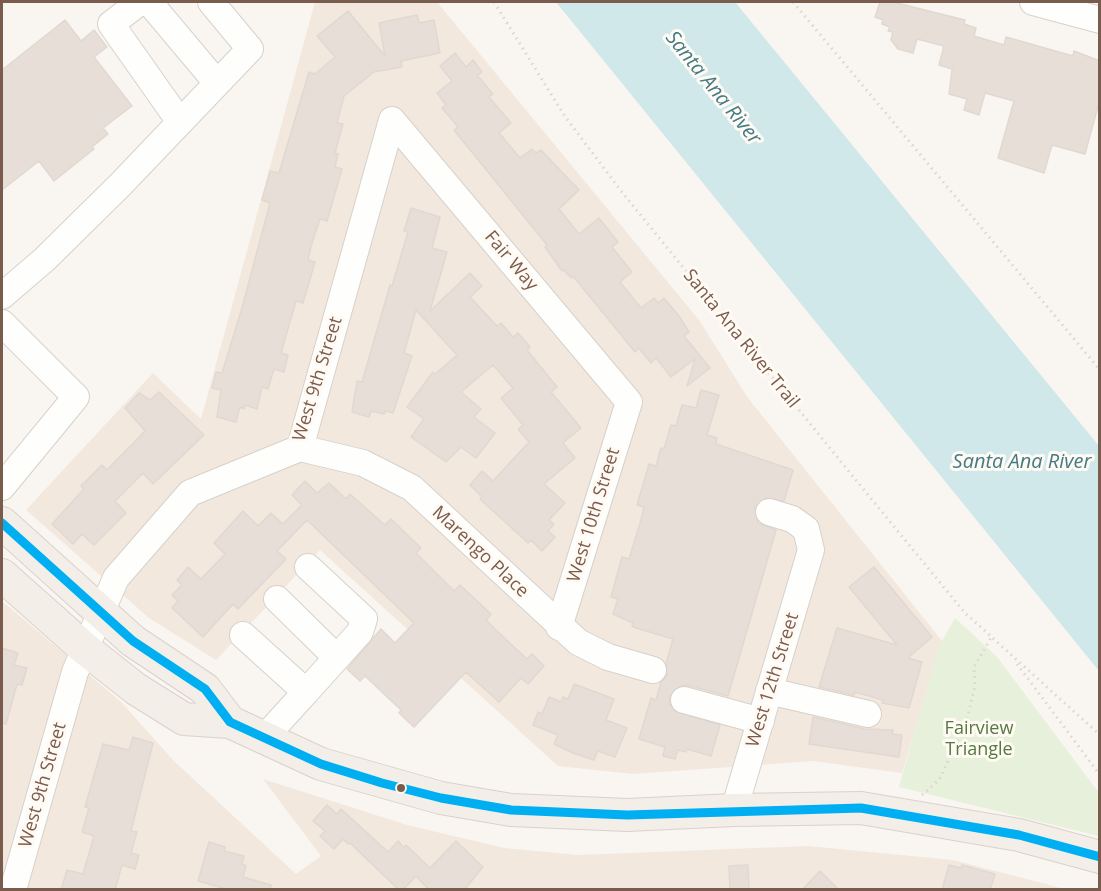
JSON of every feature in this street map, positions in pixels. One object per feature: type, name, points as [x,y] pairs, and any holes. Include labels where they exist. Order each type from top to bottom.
[{"type":"main road","points":[[2,523],[99,612],[160,660],[205,689],[230,722]]},
{"type":"main road","points":[[2,575],[84,648],[136,689],[184,719],[230,722],[321,764],[382,783],[441,798],[511,810],[627,815],[861,808],[1020,835],[1100,857]]},
{"type":"street","points":[[140,2],[111,24],[180,122]]},
{"type":"street","points":[[149,2],[217,83]]},
{"type":"street","points":[[2,296],[45,259],[250,49],[211,2]]},
{"type":"street","points":[[1033,2],[1100,20]]},
{"type":"street","name":"Fair Way","points":[[392,120],[629,402]]},
{"type":"street","name":"West 9th Street","points":[[13,890],[75,672],[99,612],[116,578],[190,493],[300,448],[392,120]]},
{"type":"street","points":[[2,323],[76,397],[2,487]]},
{"type":"street","name":"West 10th Street","points":[[559,627],[629,402]]},
{"type":"street","name":"Marengo Place","points":[[300,448],[363,463],[412,488],[559,627],[578,642],[601,654],[653,670]]},
{"type":"street","name":"West 12th Street","points":[[734,810],[811,550],[806,530],[792,519],[769,512]]},
{"type":"street","points":[[264,739],[360,632],[364,619],[308,567]]},
{"type":"street","points":[[277,599],[336,657]]},
{"type":"street","points":[[243,635],[306,692]]},
{"type":"street","points":[[769,691],[868,714]]},
{"type":"street","points":[[684,700],[760,721]]},
{"type":"path","name":"Santa Ana River Trail","points":[[494,2],[564,115],[621,191],[958,604],[1100,735]]},
{"type":"path","points":[[793,2],[1100,370]]},
{"type":"path","points":[[901,814],[939,780],[966,723],[975,686],[975,667],[992,636]]},
{"type":"path","name":"Santa Ana River Trail","points":[[1013,657],[1100,775]]},
{"type":"shaded area","points":[[315,2],[437,2],[699,320],[748,398],[942,641],[902,773],[813,761],[633,774],[558,766],[320,550],[216,660],[149,618],[26,510],[153,373],[201,419]]},
{"type":"shaded area","points":[[2,601],[120,701],[175,762],[296,874],[321,856],[263,779],[407,825],[504,848],[578,855],[808,846],[953,860],[1065,889],[2,889]]},
{"type":"green space","name":"Fairview Triangle","points":[[955,618],[997,657],[1099,793],[1099,836],[899,787],[938,648]]},
{"type":"water","name":"Santa Ana River","points":[[556,2],[735,2],[1099,446],[1099,671]]},
{"type":"building","points":[[880,2],[893,2],[965,20],[964,24],[976,28],[974,36],[1004,45],[1006,37],[1073,56],[1074,51],[1100,61],[1100,99],[1085,154],[1052,145],[1044,173],[998,158],[1014,101],[985,93],[979,115],[964,110],[967,99],[949,94],[952,69],[939,65],[944,46],[917,39],[913,53],[898,49],[891,40],[893,32],[888,31],[890,27],[882,24],[883,20],[875,17]]},
{"type":"building","points":[[348,11],[385,56],[379,23],[417,15],[419,23],[434,20],[440,53],[401,61],[402,67],[374,72],[344,96],[337,123],[343,124],[335,153],[338,154],[335,167],[342,169],[327,221],[320,219],[311,246],[308,260],[315,262],[303,303],[296,301],[281,353],[288,355],[284,372],[274,369],[268,389],[262,387],[257,409],[245,405],[244,409],[240,407],[236,422],[217,417],[221,390],[212,388],[216,372],[222,373],[242,308],[270,203],[262,200],[270,171],[279,173],[309,72],[315,74],[335,57],[317,36]]},
{"type":"building","points":[[65,20],[81,41],[94,30],[107,47],[94,57],[132,106],[103,128],[108,134],[92,147],[94,149],[54,181],[39,161],[2,190],[2,70]]},
{"type":"building","points":[[455,53],[466,67],[473,60],[482,72],[477,75],[493,94],[489,97],[511,123],[499,133],[520,158],[532,149],[536,153],[541,150],[579,190],[559,209],[579,234],[599,218],[618,242],[612,247],[632,272],[620,282],[641,308],[654,298],[658,303],[664,298],[679,316],[689,332],[684,336],[710,368],[687,386],[695,359],[671,377],[656,358],[651,363],[639,348],[635,352],[573,276],[571,278],[564,270],[562,271],[545,247],[547,245],[454,130],[458,127],[442,108],[446,105],[437,93],[452,81],[440,66]]},
{"type":"building","points":[[411,208],[440,217],[432,248],[447,252],[430,311],[470,273],[482,286],[470,297],[497,326],[501,323],[513,337],[518,333],[530,347],[527,350],[557,387],[551,392],[581,428],[563,443],[575,458],[544,484],[565,503],[549,520],[554,524],[548,531],[555,537],[542,551],[531,540],[528,543],[480,499],[482,497],[470,485],[482,471],[493,481],[529,442],[518,429],[523,425],[501,398],[513,388],[493,365],[461,392],[481,409],[474,417],[495,433],[476,458],[461,447],[446,462],[411,437],[424,419],[407,407],[433,372],[435,374],[457,355],[416,310],[404,353],[412,356],[393,413],[385,411],[384,414],[371,411],[369,417],[352,412],[357,381],[362,382],[390,285],[392,286],[408,232],[404,231]]},
{"type":"building","points":[[701,390],[719,395],[707,435],[717,438],[716,444],[793,470],[784,501],[765,498],[755,508],[758,523],[776,530],[728,696],[687,685],[680,686],[670,696],[669,703],[674,711],[720,725],[711,756],[687,749],[686,752],[678,750],[675,759],[663,756],[665,747],[639,739],[651,698],[656,700],[661,682],[667,675],[666,664],[673,639],[636,628],[632,626],[633,623],[613,614],[618,599],[611,597],[622,557],[629,559],[641,520],[644,507],[637,505],[649,464],[656,466],[671,425],[676,426],[682,405],[696,408]]},
{"type":"building","points":[[159,392],[204,435],[153,484],[143,473],[115,501],[126,513],[94,545],[82,534],[73,544],[52,524],[84,489],[81,486],[102,465],[107,470],[145,431],[125,408],[139,393],[150,400]]},
{"type":"building","points":[[305,481],[317,493],[329,483],[346,499],[350,494],[385,525],[391,519],[421,548],[416,553],[454,591],[460,585],[491,614],[486,620],[499,633],[527,659],[532,654],[544,666],[528,684],[521,678],[499,702],[466,672],[414,727],[399,713],[401,710],[365,676],[360,681],[347,669],[381,629],[395,643],[414,623],[307,520],[277,551],[286,559],[238,609],[233,604],[203,637],[172,608],[178,601],[172,595],[182,585],[177,580],[188,567],[201,579],[225,554],[214,543],[243,511],[258,526],[271,513],[283,524],[302,505],[292,495]]},
{"type":"building","points":[[874,567],[932,637],[908,658],[922,662],[909,708],[882,703],[883,700],[855,692],[854,695],[819,687],[837,628],[897,645],[849,587]]},
{"type":"building","points":[[2,648],[18,653],[14,665],[27,668],[22,685],[17,684],[6,724],[2,723]]},
{"type":"building","points":[[574,684],[614,699],[606,720],[627,728],[615,757],[598,751],[594,760],[573,753],[554,744],[558,735],[533,725],[538,712],[542,714],[549,697],[561,702],[563,697],[568,699]]},
{"type":"building","points":[[813,717],[865,729],[893,730],[892,734],[902,735],[899,757],[809,744]]},
{"type":"building","points":[[133,737],[153,743],[131,831],[137,832],[131,853],[139,855],[135,869],[122,865],[115,890],[61,890],[67,870],[83,874],[94,836],[82,832],[89,808],[85,807],[103,744],[129,750]]},
{"type":"building","points":[[327,805],[337,814],[341,809],[388,852],[398,841],[404,848],[406,845],[430,868],[456,841],[483,867],[464,890],[429,890],[416,876],[403,890],[399,890],[350,843],[348,844],[343,839],[334,849],[320,836],[325,831],[313,821]]},
{"type":"building","points":[[209,842],[225,847],[224,851],[244,856],[242,864],[246,866],[243,877],[271,885],[270,890],[230,890],[198,881]]},
{"type":"building","points":[[748,865],[749,890],[730,890],[729,866]]},
{"type":"building","points":[[949,865],[961,868],[962,865],[995,874],[990,890],[942,890]]},
{"type":"building","points":[[820,871],[839,890],[802,890]]},
{"type":"transit line","points":[[2,523],[133,641],[205,689],[230,722],[321,764],[382,783],[441,798],[511,810],[627,815],[861,808],[1019,835],[1100,857]]}]
